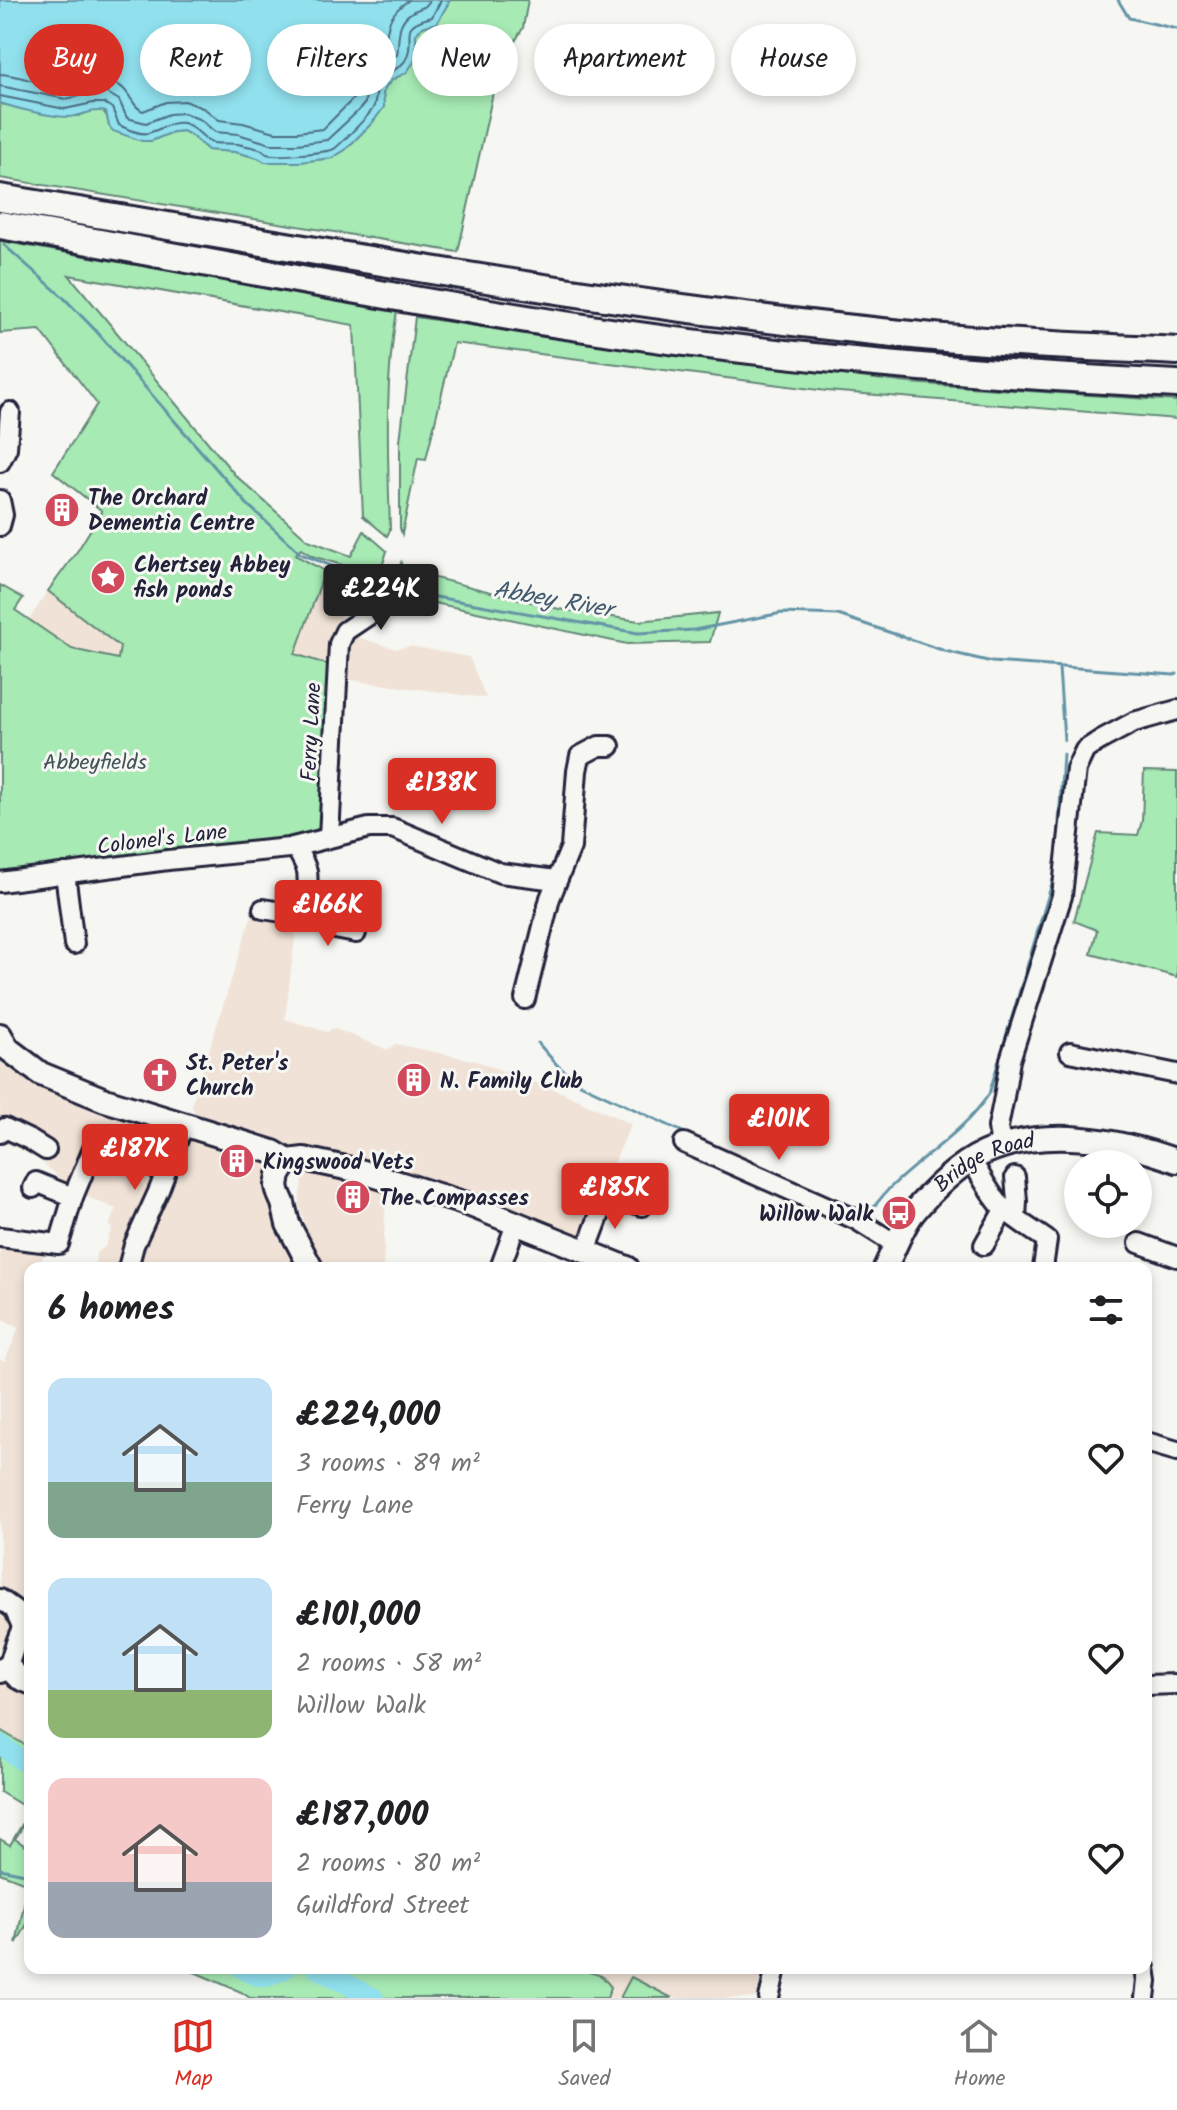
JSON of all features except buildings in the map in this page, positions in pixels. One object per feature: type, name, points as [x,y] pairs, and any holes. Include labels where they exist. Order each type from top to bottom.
[{"type":"highway","points":[[0,198],[528,286],[699,310],[924,336],[1177,351]]},
{"type":"highway","points":[[0,225],[364,293],[635,335],[921,368],[1177,384]]},
{"type":"main road","points":[[0,1035],[8,1049],[41,1074],[105,1100],[273,1152],[288,1161],[304,1159],[360,1171],[473,1206],[612,1262]]},
{"type":"main road","name":"Bridge Road","points":[[888,1262],[907,1223],[923,1202],[1000,1137],[1087,1139],[1177,1161]]},
{"type":"main road","points":[[288,1161],[288,1194],[283,1203],[288,1224],[308,1262]]},
{"type":"main road","points":[[4,1669],[24,1680]]},
{"type":"street","points":[[0,462],[7,448],[10,412]]},
{"type":"street","points":[[0,500],[3,515],[0,526]]},
{"type":"street","name":"Ferry Lane","points":[[300,915],[303,893],[318,847],[324,839],[339,644],[345,631],[369,615],[379,597]]},
{"type":"street","points":[[1000,1137],[1010,1060],[1062,896],[1076,769],[1085,750],[1100,740],[1134,722],[1177,710]]},
{"type":"street","points":[[526,1000],[547,910],[571,847],[580,756],[599,746],[610,746]]},
{"type":"street","name":"Colonel's Lane","points":[[0,882],[295,847],[369,828],[392,828],[500,873],[556,880]]},
{"type":"street","points":[[295,847],[325,916]]},
{"type":"street","points":[[65,873],[74,944]]},
{"type":"street","points":[[263,909],[325,916],[335,929],[356,933]]},
{"type":"street","points":[[1071,1051],[1177,1074]]},
{"type":"street","points":[[130,1262],[183,1126]]},
{"type":"street","points":[[2,1130],[46,1150]]},
{"type":"street","points":[[0,1237],[59,1244],[73,1197],[97,1139]]},
{"type":"street","points":[[684,1143],[857,1220],[897,1245]]},
{"type":"street","points":[[971,1160],[991,1193],[1010,1214],[1047,1240],[1044,1262]]},
{"type":"street","points":[[984,1245],[1017,1201],[1015,1177]]},
{"type":"street","points":[[33,1188],[36,1182],[73,1197]]},
{"type":"street","points":[[586,1251],[606,1198],[615,1196],[642,1206]]},
{"type":"street","points":[[502,1262],[516,1224]]},
{"type":"street","points":[[1139,1243],[1177,1257]]},
{"type":"street","points":[[1152,1444],[1177,1451]]},
{"type":"street","points":[[0,1599],[24,1617]]},
{"type":"street","points":[[4,1669],[24,1624]]},
{"type":"street","points":[[1152,1685],[1177,1684]]},
{"type":"street","points":[[769,1998],[775,1974]]},
{"type":"street","points":[[1145,1998],[1146,1974]]},
{"type":"shaded area","points":[[325,571],[353,581],[336,630],[332,666],[294,654]]},
{"type":"shaded area","points":[[48,591],[120,646],[118,659],[72,649],[29,620]]},
{"type":"shaded area","points":[[347,634],[396,649],[410,646],[469,657],[486,698],[343,679]]},
{"type":"shaded area","points":[[253,911],[297,921],[285,1019],[327,1032],[333,1028],[388,1050],[395,1044],[473,1060],[561,1092],[631,1124],[595,1206],[586,1239],[471,1192],[274,1145],[195,1116],[192,1104]]},
{"type":"shaded area","points":[[0,1057],[5,1065],[45,1084],[267,1160],[272,1164],[269,1193],[298,1262],[95,1262],[96,1253],[105,1247],[116,1209],[72,1190],[38,1158],[0,1143]]},
{"type":"shaded area","points":[[303,1172],[317,1172],[386,1189],[383,1262],[324,1262],[308,1235],[299,1204]]},
{"type":"shaded area","points":[[0,1244],[43,1250],[42,1262],[24,1262],[24,1744],[0,1730],[0,1360],[5,1361],[19,1327],[0,1319]]},
{"type":"shaded area","points":[[489,1974],[762,1974],[756,1998],[461,1998]]},
{"type":"green space","points":[[450,0],[528,0],[523,28],[518,36],[518,24],[433,24],[437,23]]},
{"type":"green space","points":[[412,61],[412,96],[492,96],[458,252],[0,178],[0,104],[78,116],[102,110],[109,126],[151,141],[183,131],[208,150],[235,152],[265,162],[299,162],[332,158],[345,150],[384,107],[383,96],[396,96],[396,77],[406,72]]},
{"type":"green space","name":"Abbeyfields","points":[[0,241],[397,311],[389,392],[390,530],[387,536],[363,516],[354,325],[69,275],[235,475],[308,540],[351,556],[364,531],[387,551],[379,576],[312,556],[301,549],[295,555],[325,571],[295,654],[332,666],[323,824],[308,837],[0,874],[0,585],[23,598],[15,610],[72,649],[118,659],[120,647],[48,591],[102,511],[53,472],[97,404],[40,330],[0,333]]},
{"type":"green space","points":[[415,317],[680,355],[909,383],[1177,401],[1177,419],[827,391],[454,343],[426,459],[418,458],[402,534],[400,441]]},
{"type":"green space","points":[[401,563],[403,570],[559,609],[639,621],[718,613],[710,642],[627,644],[393,593]]},
{"type":"green space","points":[[1144,771],[1177,772],[1177,977],[1091,954],[1097,930],[1074,921],[1098,833],[1138,835],[1142,821]]},
{"type":"green space","points":[[0,1730],[24,1744],[24,1806],[0,1792]]},
{"type":"green space","points":[[24,1821],[15,1839],[24,1845],[24,1882],[0,1873],[0,1839],[10,1845]]},
{"type":"green space","points":[[24,1904],[24,1930],[16,1944]]},
{"type":"green space","points":[[199,1974],[596,1974],[602,1976],[611,1987],[607,1998],[250,1998]]},
{"type":"green space","points":[[631,1977],[672,1998],[620,1998]]},
{"type":"water","points":[[0,0],[450,0],[437,23],[412,24],[412,65],[406,73],[396,78],[396,24],[267,24],[267,96],[383,96],[384,107],[372,123],[345,150],[332,158],[265,162],[235,152],[208,150],[183,131],[142,141],[113,131],[106,112],[62,117],[0,103]]},
{"type":"waterway","points":[[1118,0],[1129,18],[1177,29]]},
{"type":"waterway","name":"Abbey River","points":[[4,245],[97,332],[247,504],[301,554],[354,575],[413,593],[638,633],[694,630],[782,613],[838,615],[945,651],[992,662],[1177,674]]},
{"type":"waterway","points":[[1059,668],[1064,740]]},
{"type":"waterway","points":[[1057,858],[1063,754]]},
{"type":"waterway","points":[[861,1213],[868,1213],[893,1185],[956,1131],[989,1094],[1056,870]]},
{"type":"waterway","points":[[538,1043],[558,1066],[580,1084],[730,1154]]},
{"type":"waterway","points":[[0,1744],[24,1762]]},
{"type":"waterway","points":[[0,1869],[24,1874]]},
{"type":"waterway","points":[[251,1974],[274,1974]]},
{"type":"waterway","points":[[328,1974],[374,1998]]},
{"type":"place","name":"The Orchard Dementia Centre","points":[[62,510]]},
{"type":"place","name":"Chertsey Abbey fish ponds","points":[[108,577]]},
{"type":"place","name":"St. Peter's Church","points":[[160,1075]]},
{"type":"place","name":"N. Family Club","points":[[414,1080]]},
{"type":"place","name":"Kingswood Vets","points":[[237,1161]]},
{"type":"place","name":"The Compasses","points":[[353,1197]]},
{"type":"place","name":"Willow Walk","points":[[899,1213]]}]
